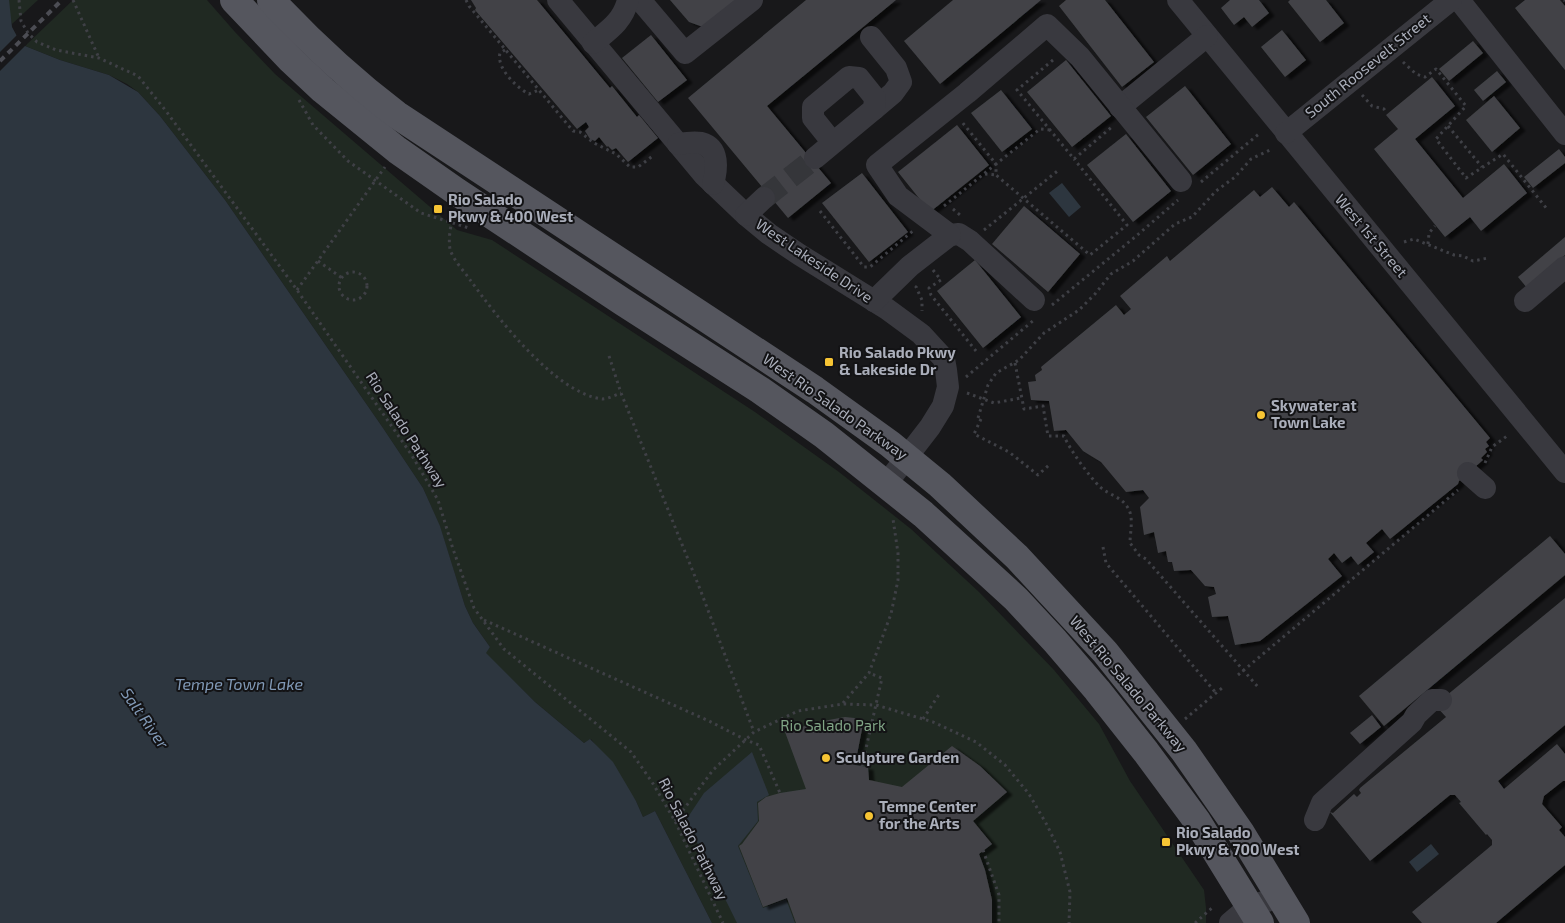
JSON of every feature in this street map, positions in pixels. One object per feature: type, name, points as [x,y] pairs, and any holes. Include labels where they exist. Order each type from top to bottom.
[{"type":"main road","name":"West Rio Salado Parkway","points":[[234,0],[291,60],[323,90],[397,150],[640,313],[760,390],[824,435],[923,514],[984,568],[1055,641],[1097,690],[1170,784],[1204,831],[1247,918]]},
{"type":"main road","name":"West Rio Salado Parkway","points":[[271,0],[336,66],[396,115],[815,390],[907,457],[947,492],[1017,557],[1105,652],[1184,751],[1241,832],[1296,923]]},
{"type":"street","points":[[593,43],[620,20],[626,10],[628,0]]},
{"type":"street","points":[[640,0],[685,53],[752,0]]},
{"type":"street","name":"West 1st Street","points":[[1178,0],[1207,36],[1279,141],[1565,472]]},
{"type":"street","name":"South Roosevelt Street","points":[[1279,141],[1451,0]]},
{"type":"street","points":[[1459,0],[1565,134]]},
{"type":"street","name":"West Lakeside Drive","points":[[561,1],[593,43],[704,175],[746,215],[769,234],[874,301],[921,334],[944,359],[948,387],[943,406],[930,428],[886,484]]},
{"type":"street","points":[[1040,309],[967,236],[898,196],[877,166],[1047,25],[1080,57],[1186,188]]},
{"type":"street","points":[[815,158],[893,93],[901,82],[896,68],[872,36]]},
{"type":"street","points":[[1124,112],[1207,36]]},
{"type":"street","points":[[833,143],[813,118],[813,107],[849,77],[859,78],[874,98],[874,109]]},
{"type":"street","points":[[746,215],[764,198]]},
{"type":"street","points":[[874,301],[910,266],[928,268],[967,236]]},
{"type":"street","points":[[1525,301],[1565,267]]},
{"type":"street","points":[[1315,820],[1322,803],[1412,722],[1416,715],[1432,700],[1440,705]]},
{"type":"street","points":[[1247,918],[1280,897]]},
{"type":"path","name":"Rio Salado Pathway","points":[[20,0],[20,21],[37,42],[56,50],[99,58],[138,76],[166,111],[297,290],[411,454],[438,500],[474,608],[482,620],[504,649],[631,752],[652,782],[674,821],[723,923]]},
{"type":"path","points":[[73,0],[99,58]]},
{"type":"path","points":[[466,0],[573,131],[580,132],[594,143],[616,154],[630,167],[638,167],[654,155]]},
{"type":"path","points":[[505,50],[500,53],[499,58],[512,80],[529,94],[539,90]]},
{"type":"path","points":[[984,174],[996,175],[1090,255],[1127,225],[1018,90],[1053,60]]},
{"type":"path","points":[[1403,61],[1416,74],[1425,77],[1436,69],[1466,106],[1436,139],[1466,178],[1503,154],[1547,209]]},
{"type":"path","points":[[295,93],[313,126],[348,161],[375,182],[421,213],[476,230]]},
{"type":"path","points":[[1361,95],[1372,106],[1384,109],[1386,112]]},
{"type":"path","points":[[950,106],[996,164],[996,175]]},
{"type":"path","points":[[1074,159],[1119,121],[1124,112]]},
{"type":"path","points":[[1448,126],[1482,167]]},
{"type":"path","points":[[996,164],[1040,129],[1050,130]]},
{"type":"path","points":[[962,381],[1040,309],[1135,237],[1186,188],[1210,176],[1260,133]]},
{"type":"path","points":[[1049,465],[1038,475],[1009,452],[974,434],[988,385],[996,373],[1015,363],[1044,333],[1079,310],[1111,274],[1132,261],[1175,224],[1192,217],[1216,191],[1235,177],[1251,159],[1279,141]]},
{"type":"path","points":[[297,290],[397,150]]},
{"type":"path","points":[[954,198],[953,209],[967,236],[1024,198],[1060,169]]},
{"type":"path","points":[[457,192],[451,222],[451,250],[493,312],[527,350],[557,377],[583,393],[604,399],[620,393]]},
{"type":"path","points":[[940,209],[953,209]]},
{"type":"path","points":[[1428,244],[1429,233],[1435,226]]},
{"type":"path","points":[[905,238],[928,268],[941,280],[930,288],[931,295],[976,351]]},
{"type":"path","points":[[1404,242],[1414,239],[1473,261],[1488,258]]},
{"type":"path","points":[[318,261],[342,278]]},
{"type":"path","points":[[352,272],[361,275],[366,282],[364,295],[352,300],[343,297],[339,288],[342,278],[347,273],[352,272]]},
{"type":"path","points":[[922,282],[916,287],[922,300],[922,315]]},
{"type":"path","points":[[609,356],[620,393],[700,589],[754,732]]},
{"type":"path","points":[[1015,363],[1024,409],[1043,406],[1048,436],[1064,436],[1068,447],[1099,486],[1121,499],[1129,509],[1132,523],[1130,543],[1139,556],[1146,559],[1258,688]]},
{"type":"path","points":[[961,391],[994,403],[1022,398]]},
{"type":"path","points":[[1238,675],[1476,480],[1483,470],[1492,447],[1507,436]]},
{"type":"path","points":[[843,704],[869,673],[892,614],[898,580],[898,554],[893,516]]},
{"type":"path","points":[[1102,547],[1106,563],[1216,693]]},
{"type":"path","points":[[482,620],[759,745],[780,793]]},
{"type":"path","points":[[862,766],[882,678],[869,673]]},
{"type":"path","points":[[1182,721],[1222,688]]},
{"type":"path","points":[[923,719],[940,693]]},
{"type":"path","points":[[674,821],[713,770],[754,732],[798,711],[843,704],[876,705],[933,722],[976,742],[1004,765],[1029,794],[1060,852],[1070,892],[1069,923]]},
{"type":"path","points":[[983,850],[999,895],[999,923]]},
{"type":"path","points":[[1195,923],[1213,907]]},
{"type":"green space","points":[[9,0],[38,0],[12,24]]},
{"type":"green space","name":"Rio Salado Park","points":[[73,0],[207,0],[275,74],[457,230],[492,240],[755,412],[839,472],[911,529],[979,592],[1054,670],[1099,724],[1130,781],[1204,890],[1206,923],[712,923],[655,811],[643,817],[636,801],[591,739],[584,743],[535,702],[485,653],[490,647],[473,623],[465,606],[440,527],[423,488],[225,200],[160,116],[138,92],[127,84],[109,75],[60,60],[25,46]]},
{"type":"water","name":"Tempe Town Lake","points":[[0,0],[9,0],[12,27],[19,40],[25,46],[60,60],[109,75],[138,92],[160,116],[225,200],[423,488],[440,526],[465,606],[473,623],[490,647],[486,653],[535,702],[584,743],[590,739],[613,762],[636,801],[643,817],[655,811],[712,923],[0,923]]},
{"type":"water","points":[[1062,183],[1081,207],[1069,217],[1049,193]]},
{"type":"water","points":[[752,752],[769,795],[757,802],[758,821],[738,846],[763,908],[786,899],[795,923],[737,923],[686,820],[704,793]]},
{"type":"water","points":[[1431,844],[1439,854],[1417,872],[1409,862]]},
{"type":"pier","points":[[18,34],[27,44],[0,71],[0,52]]},
{"type":"building","points":[[471,0],[537,0],[610,88],[612,86],[637,117],[639,115],[658,138],[628,162],[616,148],[612,150],[607,147],[599,137],[595,141],[590,139],[585,131],[589,127],[586,122],[577,129],[475,10],[476,8]]},
{"type":"building","points":[[670,0],[736,0],[703,27],[689,22]]},
{"type":"building","points":[[806,0],[896,0],[767,106],[831,183],[788,218],[688,98]]},
{"type":"building","points":[[953,0],[1041,0],[940,84],[904,41]]},
{"type":"building","points":[[1066,0],[1105,0],[1154,62],[1122,87],[1059,6]]},
{"type":"building","points":[[1230,0],[1259,0],[1269,13],[1252,27],[1244,17],[1234,25],[1221,8]]},
{"type":"building","points":[[1290,0],[1326,0],[1344,23],[1320,42],[1288,2]]},
{"type":"building","points":[[1525,0],[1560,0],[1565,6],[1565,70],[1515,8]]},
{"type":"building","points":[[1282,30],[1306,60],[1285,77],[1261,47]]},
{"type":"building","points":[[651,35],[687,80],[658,102],[622,58]]},
{"type":"building","points":[[1473,41],[1483,53],[1449,81],[1439,69]]},
{"type":"building","points":[[1066,60],[1111,116],[1072,147],[1027,92]]},
{"type":"building","points":[[1497,71],[1506,82],[1483,101],[1474,90]]},
{"type":"building","points":[[1432,77],[1455,106],[1415,139],[1463,198],[1504,164],[1527,193],[1481,231],[1470,217],[1445,237],[1374,149],[1398,129],[1386,115]]},
{"type":"building","points":[[1185,86],[1231,144],[1193,175],[1146,117]]},
{"type":"building","points":[[1001,90],[1032,129],[1002,152],[971,113]]},
{"type":"building","points":[[1494,96],[1520,128],[1492,152],[1466,120]]},
{"type":"building","points":[[957,125],[989,165],[930,212],[898,172]]},
{"type":"building","points":[[1126,134],[1171,191],[1133,222],[1087,165]]},
{"type":"building","points":[[1559,149],[1565,157],[1565,163],[1533,188],[1524,177]]},
{"type":"building","points":[[862,173],[908,232],[869,262],[822,203]]},
{"type":"building","name":"Skywater at Town Lake","points":[[1272,187],[1289,207],[1294,202],[1490,438],[1486,442],[1489,446],[1485,449],[1487,452],[1481,458],[1483,460],[1458,484],[1390,539],[1382,529],[1366,543],[1374,552],[1358,565],[1351,556],[1342,563],[1334,553],[1328,559],[1342,576],[1260,641],[1235,645],[1228,616],[1212,617],[1208,597],[1216,594],[1214,587],[1205,586],[1191,570],[1174,571],[1172,562],[1168,562],[1166,551],[1158,553],[1154,532],[1144,535],[1140,507],[1149,498],[1143,490],[1126,492],[1101,462],[1083,451],[1066,430],[1054,431],[1049,401],[1031,400],[1028,382],[1036,381],[1035,375],[1042,370],[1041,367],[1116,305],[1124,315],[1131,309],[1120,296],[1167,256],[1170,261],[1254,190],[1260,197]]},
{"type":"building","points":[[1024,206],[1080,254],[1048,292],[992,244]]},
{"type":"building","points":[[1565,237],[1565,255],[1527,288],[1518,277]]},
{"type":"building","points":[[975,260],[1021,317],[983,348],[937,291]]},
{"type":"building","points":[[1550,536],[1565,554],[1565,575],[1384,726],[1359,696]]},
{"type":"building","points":[[1565,598],[1565,725],[1498,781],[1504,789],[1557,744],[1565,754],[1565,781],[1544,796],[1542,804],[1562,827],[1559,830],[1565,837],[1565,865],[1496,923],[1422,923],[1412,912],[1492,845],[1492,840],[1459,803],[1461,802],[1455,795],[1450,795],[1370,861],[1330,812],[1333,813],[1354,794],[1357,797],[1361,793],[1360,788],[1446,717],[1435,705]]},
{"type":"building","points":[[1372,715],[1381,727],[1360,744],[1350,733]]},
{"type":"building","name":"Tempe Center for the Arts","points":[[845,717],[864,719],[855,765],[868,767],[869,780],[902,787],[952,746],[980,766],[1007,792],[973,821],[992,844],[979,854],[992,900],[992,923],[796,923],[787,898],[763,907],[739,846],[759,821],[758,803],[766,797],[806,789],[785,732],[818,722]]},
{"type":"tunnel","points":[[764,198],[815,158]]},
{"type":"railway","points":[[0,61],[62,0]]},
{"type":"place","name":"Rio Salado Pkwy & 400 West","points":[[438,209]]},
{"type":"place","name":"Rio Salado Pkwy & Lakeside Dr","points":[[829,362]]},
{"type":"place","name":"Skywater at Town Lake","points":[[1261,415]]},
{"type":"place","name":"Sculpture Garden","points":[[826,758]]},
{"type":"place","name":"Tempe Center for the Arts","points":[[869,816]]},
{"type":"place","name":"Rio Salado Pkwy & 700 West","points":[[1166,842]]},
{"type":"water label","name":"Salt River","points":[[145,718]]}]
